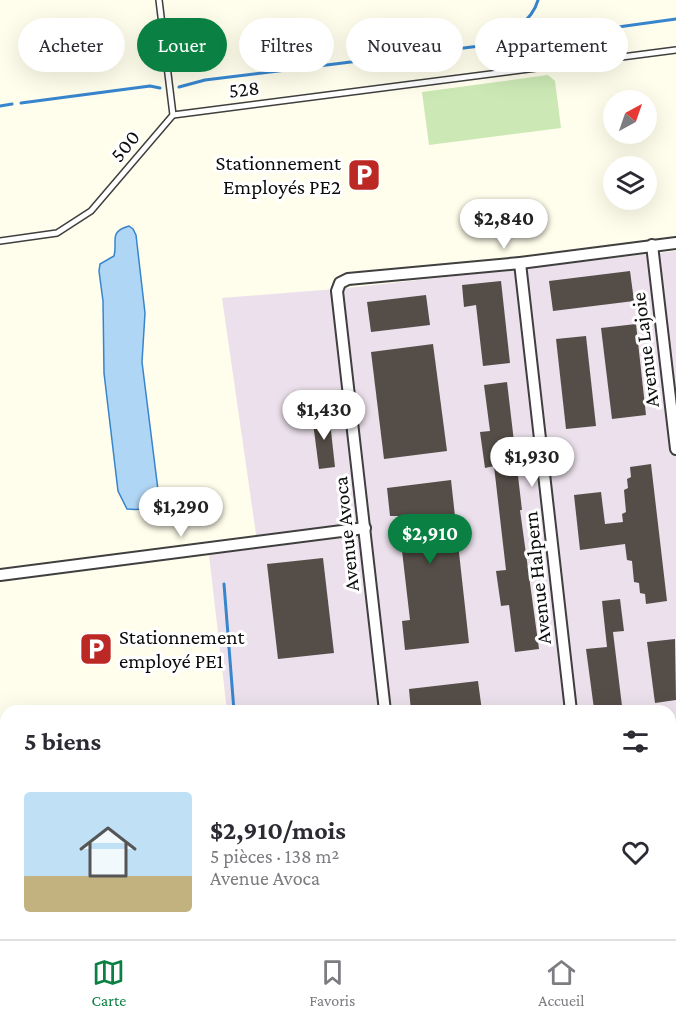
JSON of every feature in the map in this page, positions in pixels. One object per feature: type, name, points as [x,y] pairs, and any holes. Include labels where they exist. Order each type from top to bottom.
[{"type":"street","points":[[520,263],[676,243]]},
{"type":"street","name":"Avenue Lajoie","points":[[652,245],[676,449]]},
{"type":"street","name":"Avenue Avoca","points":[[384,705],[337,291],[340,283],[348,279],[520,263]]},
{"type":"street","name":"Avenue Halpern","points":[[520,263],[570,705]]},
{"type":"street","points":[[0,575],[365,528]]},
{"type":"lane","points":[[159,0],[173,115]]},
{"type":"lane","name":"528","points":[[173,115],[676,50]]},
{"type":"lane","name":"500","points":[[0,240],[57,233],[91,211],[173,115]]},
{"type":"shaded area","points":[[676,251],[676,705],[226,705],[209,555],[258,548],[222,298],[348,288]]},
{"type":"green space","points":[[548,75],[555,81],[561,128],[429,145],[422,92]]},
{"type":"water","points":[[129,226],[136,235],[145,313],[142,362],[159,498],[150,507],[136,509],[127,509],[118,491],[104,373],[103,301],[99,271],[100,264],[114,256],[115,238],[118,231]]},
{"type":"building","points":[[630,271],[634,301],[553,311],[549,281]]},
{"type":"building","points":[[501,281],[510,363],[483,366],[476,305],[464,307],[462,285]]},
{"type":"building","points":[[426,295],[430,325],[371,332],[367,302]]},
{"type":"building","points":[[636,324],[646,415],[612,419],[601,328]]},
{"type":"building","points":[[586,336],[596,426],[566,429],[556,339]]},
{"type":"building","points":[[433,344],[447,451],[384,459],[371,352]]},
{"type":"building","points":[[507,382],[522,510],[520,510],[539,649],[515,652],[509,605],[501,606],[496,571],[506,570],[494,466],[485,468],[480,432],[490,431],[484,385]]},
{"type":"building","points":[[329,413],[335,467],[319,469],[312,415]]},
{"type":"building","points":[[651,464],[667,601],[646,604],[645,594],[640,593],[639,583],[634,582],[632,561],[627,560],[625,544],[580,550],[574,495],[601,492],[605,524],[623,522],[622,514],[626,512],[624,490],[628,488],[627,479],[631,477],[630,467]]},
{"type":"building","points":[[451,480],[469,643],[405,650],[402,621],[410,620],[398,516],[390,516],[387,488]]},
{"type":"building","points":[[323,558],[334,653],[278,659],[267,564]]},
{"type":"building","points":[[620,599],[624,631],[613,632],[622,705],[593,705],[586,649],[607,647],[602,601]]},
{"type":"building","points":[[675,639],[676,700],[655,703],[647,642]]},
{"type":"building","points":[[478,681],[481,705],[410,705],[409,689]]},
{"type":"waterway","points":[[527,18],[538,0]]},
{"type":"waterway","points":[[179,87],[205,80],[676,19]]},
{"type":"waterway","points":[[21,103],[150,86],[160,88]]},
{"type":"waterway","points":[[0,106],[12,104]]},
{"type":"waterway","points":[[224,584],[234,705]]},
{"type":"place","name":"Stationnement Employés PE2","points":[[364,175]]},
{"type":"place","name":"Stationnement employé PE1","points":[[96,649]]}]
